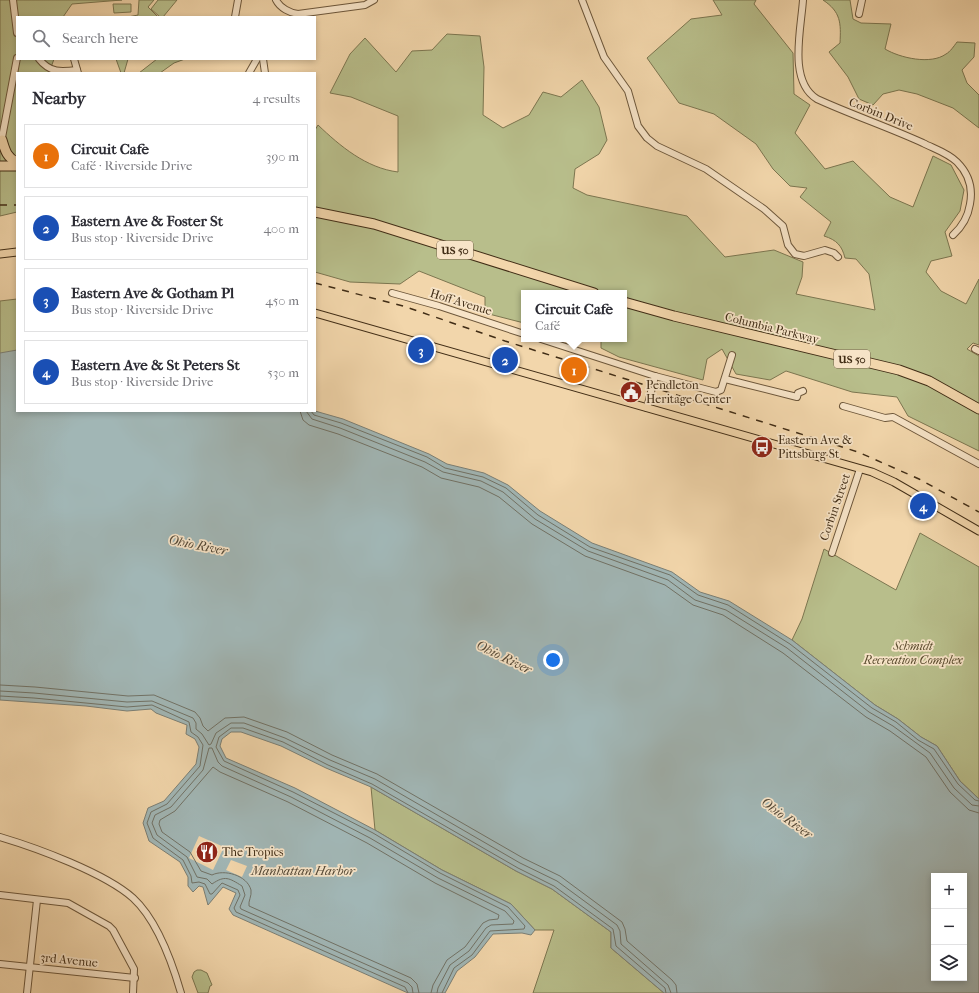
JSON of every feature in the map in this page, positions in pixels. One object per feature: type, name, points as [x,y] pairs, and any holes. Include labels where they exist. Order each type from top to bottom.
[{"type":"highway","points":[[1,142],[11,160],[16,163]]},
{"type":"highway","points":[[0,166],[16,164]]},
{"type":"highway","name":"US 50","points":[[316,212],[374,224],[584,290]]},
{"type":"highway","name":"Columbia Parkway","points":[[627,303],[674,316],[888,367],[929,381],[979,408]]},
{"type":"main road","points":[[0,254],[16,252]]},
{"type":"main road","points":[[316,313],[860,469],[894,482],[979,531]]},
{"type":"street","points":[[13,0],[16,26]]},
{"type":"street","points":[[235,16],[238,0]]},
{"type":"street","points":[[276,1],[289,12],[298,14],[365,5],[374,0]]},
{"type":"street","points":[[582,0],[604,58],[628,91],[638,126],[647,138],[657,146],[706,169],[764,209],[783,226],[788,245],[795,254],[804,256],[824,250],[838,256]]},
{"type":"street","name":"Corbin Drive","points":[[803,0],[798,69],[805,89],[816,99],[945,153],[957,162],[963,169],[971,186],[971,200],[964,222],[952,235]]},
{"type":"street","points":[[859,14],[862,0]]},
{"type":"street","points":[[285,16],[289,12]]},
{"type":"street","points":[[1,142],[17,60]]},
{"type":"street","points":[[40,60],[45,66],[54,71],[77,71],[74,60]]},
{"type":"street","points":[[250,72],[256,60]]},
{"type":"street","points":[[263,60],[265,72]]},
{"type":"street","name":"Hoff Avenue","points":[[392,293],[439,306],[521,333]]},
{"type":"street","points":[[550,342],[655,376],[716,392],[721,390],[732,354]]},
{"type":"street","points":[[647,408],[655,376]]},
{"type":"street","points":[[724,381],[797,397],[798,393],[803,391]]},
{"type":"street","points":[[843,406],[885,418],[893,417],[979,464]]},
{"type":"street","name":"Corbin Street","points":[[832,553],[860,469]]},
{"type":"street","points":[[0,837],[24,844],[81,868],[119,887],[133,899],[147,914],[169,958],[181,993]]},
{"type":"street","points":[[0,896],[74,905],[103,922],[115,934],[134,969],[135,978],[133,993]]},
{"type":"street","points":[[27,993],[37,900]]},
{"type":"street","name":"3rd Avenue","points":[[0,964],[135,978]]},
{"type":"green space","points":[[0,0],[122,0],[72,4],[64,16],[16,16],[16,60],[54,60],[49,72],[16,72],[16,212],[0,216]]},
{"type":"green space","points":[[139,0],[154,0],[148,7],[157,16],[133,16],[138,15]]},
{"type":"green space","points":[[158,0],[177,0],[164,16],[159,16],[151,9]]},
{"type":"green space","points":[[713,0],[756,0],[754,4],[793,53],[794,94],[810,105],[795,133],[825,169],[853,161],[890,197],[913,207],[933,156],[951,165],[964,190],[960,211],[945,232],[952,256],[931,261],[926,272],[941,291],[966,304],[979,279],[979,345],[973,343],[967,349],[979,356],[979,451],[908,416],[897,397],[852,392],[786,371],[770,380],[736,374],[722,349],[707,359],[703,380],[619,357],[601,348],[601,342],[627,342],[627,290],[521,290],[521,322],[485,313],[485,297],[419,271],[400,284],[350,282],[316,272],[316,128],[318,125],[335,141],[364,161],[386,170],[398,172],[398,116],[351,97],[330,93],[350,54],[365,38],[396,72],[412,51],[432,50],[447,34],[480,36],[484,67],[483,115],[503,128],[529,115],[543,92],[561,97],[582,80],[599,107],[607,140],[599,154],[575,169],[573,188],[587,195],[687,216],[725,257],[774,250],[803,262],[802,277],[796,294],[875,310],[869,274],[856,259],[845,258],[838,244],[832,239],[824,236],[831,222],[800,197],[807,188],[790,186],[773,169],[756,144],[714,114],[679,103],[647,58],[691,19],[722,15]]},
{"type":"green space","points":[[823,0],[850,0],[853,19],[861,23],[891,24],[885,49],[899,55],[924,60],[932,59],[947,53],[957,42],[975,43],[974,57],[962,70],[967,83],[979,95],[979,128],[953,108],[917,94],[899,90],[883,94],[873,105],[859,99],[848,77],[829,52],[840,43],[840,24],[837,14],[829,4]]},
{"type":"green space","points":[[113,4],[131,4],[131,12],[114,13]]},
{"type":"green space","points":[[116,60],[128,60],[124,72],[121,72]]},
{"type":"green space","points":[[156,60],[182,60],[174,63],[161,72],[140,72]]},
{"type":"green space","points":[[16,299],[16,366],[0,365],[0,301]]},
{"type":"green space","name":"Schmidt Recreation Complex","points":[[920,533],[979,567],[979,799],[960,781],[937,746],[921,737],[898,719],[875,705],[792,640],[802,619],[824,549],[896,590]]},
{"type":"green space","points":[[371,787],[516,871],[552,889],[611,932],[611,948],[664,993],[533,993],[554,930],[535,930],[511,904],[442,870],[375,830]]},
{"type":"green space","points":[[197,970],[207,973],[212,985],[210,986],[208,993],[198,993],[192,977],[194,972]]},
{"type":"water","points":[[16,350],[16,412],[316,411],[343,419],[429,454],[447,464],[484,473],[508,485],[540,511],[592,543],[672,572],[700,592],[729,601],[792,640],[875,705],[898,719],[921,737],[937,746],[960,781],[979,799],[979,993],[664,993],[611,948],[611,932],[552,889],[516,871],[371,787],[326,768],[281,746],[241,732],[231,732],[222,739],[220,746],[226,758],[295,788],[375,830],[442,870],[511,904],[535,930],[531,935],[522,933],[493,934],[475,957],[457,971],[445,993],[408,993],[233,915],[229,909],[236,893],[223,887],[208,905],[203,887],[199,886],[193,892],[188,886],[188,877],[180,862],[149,841],[143,823],[148,808],[164,801],[196,764],[199,747],[195,739],[186,734],[187,725],[156,713],[151,709],[127,711],[86,706],[0,700],[0,353]]},
{"type":"pier","name":"The Tropics","points":[[199,836],[224,847],[213,870],[189,858]]},
{"type":"pier","points":[[231,860],[247,866],[242,877],[226,870]]},
{"type":"railway","points":[[0,205],[16,205]]},
{"type":"railway","points":[[316,283],[403,306],[505,341],[858,452],[919,479],[979,512]]},
{"type":"place","name":"Eastern Ave & Gotham Pl","points":[[421,350]]},
{"type":"place","name":"Eastern Ave & Foster St","points":[[505,360]]},
{"type":"place","name":"Circuit Cafe","points":[[574,370]]},
{"type":"place","name":"Pendleton Heritage Center","points":[[631,392]]},
{"type":"place","name":"Eastern Ave & Pittsburg St","points":[[762,447]]},
{"type":"place","name":"Eastern Ave & St Peters St","points":[[923,506]]},
{"type":"place","name":"The Tropics","points":[[207,852]]},
{"type":"water label","name":"Ohio River","points":[[198,545]]},
{"type":"water label","name":"Ohio River","points":[[504,657]]},
{"type":"water label","name":"Ohio River","points":[[787,818]]},
{"type":"water label","name":"Manhattan Harbor","points":[[303,870]]}]
